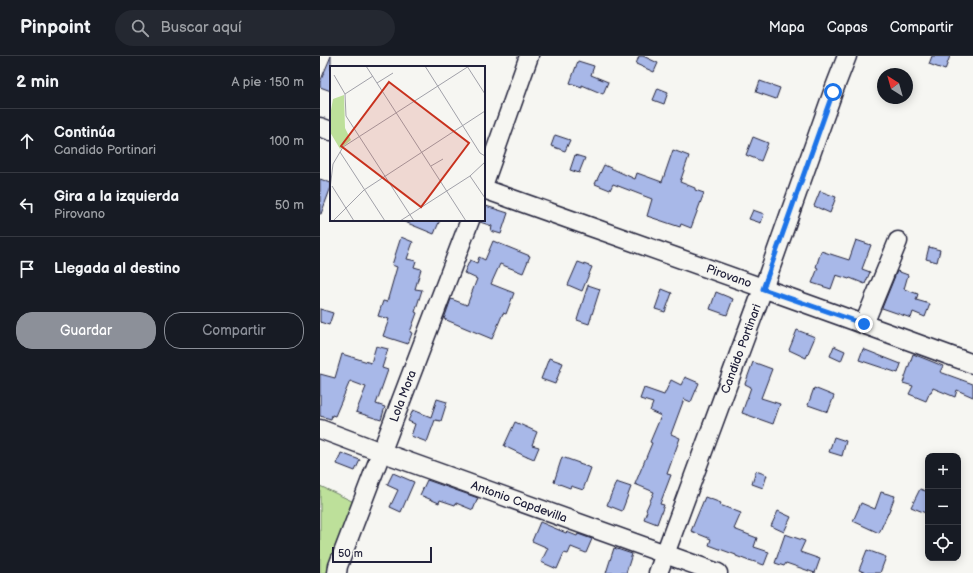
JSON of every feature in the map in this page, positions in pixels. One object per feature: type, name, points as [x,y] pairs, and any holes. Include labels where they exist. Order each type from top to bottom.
[{"type":"street","points":[[485,180],[529,56]]},
{"type":"street","name":"Candido Portinari","points":[[658,573],[664,553],[763,289],[847,56]]},
{"type":"street","points":[[320,127],[330,131]]},
{"type":"street","name":"Pirovano","points":[[485,189],[973,364]]},
{"type":"street","name":"Lola Mora","points":[[337,573],[338,566],[470,221]]},
{"type":"street","points":[[864,324],[898,241]]},
{"type":"street","name":"Antonio Capdevilla","points":[[320,429],[718,573]]},
{"type":"green space","points":[[320,486],[354,502],[330,573],[320,573]]},
{"type":"building","points":[[331,56],[330,91],[320,87],[320,82]]},
{"type":"building","points":[[639,56],[643,56],[658,63],[654,72],[636,64]]},
{"type":"building","points":[[932,56],[950,56],[945,70],[929,64]]},
{"type":"building","points":[[578,61],[594,66],[591,75],[608,82],[603,94],[582,85],[582,87],[570,83]]},
{"type":"building","points":[[760,81],[780,88],[776,99],[756,92]]},
{"type":"building","points":[[658,88],[668,92],[664,104],[653,100]]},
{"type":"building","points":[[555,135],[570,140],[565,151],[551,146]]},
{"type":"building","points":[[753,137],[768,143],[761,161],[746,155]]},
{"type":"building","points":[[673,150],[689,156],[680,182],[704,193],[691,228],[681,224],[680,227],[647,216],[652,199],[613,184],[610,190],[595,184],[604,165],[635,179],[637,173],[662,182]]},
{"type":"building","points":[[575,155],[585,158],[579,173],[570,170]]},
{"type":"building","points":[[320,179],[330,183],[330,190],[320,214]]},
{"type":"building","points":[[820,191],[836,197],[830,213],[814,206]]},
{"type":"building","points":[[486,206],[508,213],[501,234],[491,231],[492,226],[480,222],[485,221]]},
{"type":"building","points":[[753,210],[764,214],[761,223],[749,219]]},
{"type":"building","points":[[402,221],[440,221],[434,234]]},
{"type":"building","points":[[401,237],[413,242],[407,259],[416,261],[414,267],[421,269],[415,289],[422,290],[415,312],[417,313],[410,332],[412,333],[408,344],[383,336],[389,319],[378,316],[383,301],[387,302],[397,267],[392,265]]},
{"type":"building","points":[[856,240],[871,245],[862,269],[870,272],[865,284],[850,278],[836,275],[831,289],[812,283],[818,268],[816,267],[821,251],[849,260]]},
{"type":"building","points":[[493,241],[530,256],[523,273],[500,264],[491,284],[514,293],[506,314],[503,313],[492,339],[444,319],[451,299],[467,305],[477,279],[464,273],[470,260],[477,263],[479,257],[485,260]]},
{"type":"building","points":[[929,247],[940,250],[937,262],[926,259]]},
{"type":"building","points":[[578,262],[592,267],[582,291],[568,285]]},
{"type":"building","points":[[897,271],[908,275],[904,289],[918,294],[916,300],[930,304],[925,317],[913,312],[911,318],[882,308]]},
{"type":"building","points":[[588,285],[600,289],[589,324],[577,320]]},
{"type":"building","points":[[662,289],[672,293],[665,312],[655,309]]},
{"type":"building","points":[[716,292],[733,299],[727,315],[710,309]]},
{"type":"building","points":[[320,309],[333,313],[329,325],[320,322]]},
{"type":"building","points":[[797,330],[815,337],[806,358],[789,350]]},
{"type":"building","points":[[376,346],[388,349],[382,368],[388,370],[376,404],[385,407],[381,420],[356,412],[366,387],[350,381],[335,416],[332,415],[331,419],[320,416],[320,374],[335,378],[342,354],[371,363]]},
{"type":"building","points":[[834,346],[845,351],[841,361],[830,356]]},
{"type":"building","points":[[863,349],[901,364],[898,373],[859,360]]},
{"type":"building","points":[[913,354],[943,366],[940,372],[973,384],[973,397],[957,390],[955,397],[933,388],[926,401],[909,394],[913,386],[903,383]]},
{"type":"building","points":[[549,358],[563,363],[555,384],[541,379]]},
{"type":"building","points":[[753,362],[772,369],[761,398],[780,404],[773,424],[742,413],[751,387],[745,384]]},
{"type":"building","points":[[685,377],[699,383],[691,402],[684,399],[671,434],[680,438],[667,474],[671,475],[660,504],[664,505],[657,524],[644,519],[646,510],[654,492],[635,484],[652,443],[650,442],[661,416],[650,411],[653,403],[640,399],[644,388],[664,395],[671,380],[681,385]]},
{"type":"building","points":[[814,388],[834,396],[828,412],[808,405]]},
{"type":"building","points":[[437,399],[447,402],[441,421],[435,420],[427,442],[411,436],[415,424],[408,421],[413,410],[431,417]]},
{"type":"building","points":[[515,422],[537,432],[532,445],[539,447],[534,459],[504,446]]},
{"type":"building","points":[[834,437],[846,441],[842,456],[829,452]]},
{"type":"building","points":[[341,453],[360,460],[355,471],[337,464]]},
{"type":"building","points":[[562,457],[591,468],[583,490],[571,486],[570,488],[554,482]]},
{"type":"building","points":[[756,471],[767,475],[763,488],[752,484]]},
{"type":"building","points":[[393,473],[414,482],[401,512],[390,507],[398,490],[387,485]]},
{"type":"building","points":[[427,480],[478,498],[473,510],[456,503],[455,505],[440,500],[439,503],[420,495]]},
{"type":"building","points":[[616,482],[631,487],[622,511],[607,505]]},
{"type":"building","points":[[920,489],[925,491],[925,513],[911,507]]},
{"type":"building","points":[[881,492],[895,496],[879,533],[853,521],[861,503],[875,509]]},
{"type":"building","points":[[705,497],[721,503],[720,505],[741,513],[734,529],[757,538],[754,547],[769,552],[764,565],[749,561],[709,545],[711,539],[691,531]]},
{"type":"building","points":[[778,511],[791,517],[784,532],[771,526]]},
{"type":"building","points":[[540,522],[566,533],[567,532],[577,536],[578,534],[592,539],[586,553],[571,547],[568,554],[564,553],[557,569],[541,562],[548,548],[532,541]]},
{"type":"building","points":[[785,534],[805,541],[800,552],[820,559],[815,573],[786,563],[784,566],[775,563]]},
{"type":"building","points":[[614,548],[632,554],[626,573],[606,573]]},
{"type":"building","points":[[867,550],[886,557],[880,573],[866,573],[859,570]]},
{"type":"route","points":[[833,92],[763,289],[864,324]]}]
